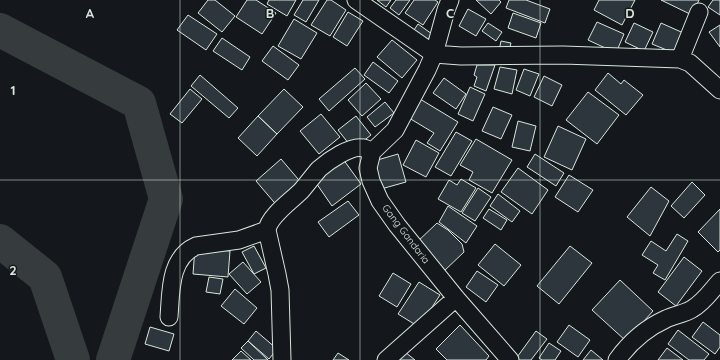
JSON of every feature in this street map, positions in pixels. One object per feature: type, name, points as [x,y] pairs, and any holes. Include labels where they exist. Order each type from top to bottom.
[{"type":"street","points":[[356,0],[434,54],[461,56],[563,55],[680,59],[690,63],[720,90]]},
{"type":"street","points":[[169,317],[174,271],[180,260],[190,249],[202,245],[239,240],[269,226],[286,204],[301,190],[319,169],[333,158],[357,148],[363,148],[372,152],[395,130],[421,83],[434,54],[450,0]]},
{"type":"street","points":[[680,59],[699,12]]},
{"type":"street","name":"Gang Gandaria","points":[[372,152],[368,168],[371,181],[380,201],[405,236],[510,360]]},
{"type":"street","points":[[269,226],[280,290],[282,360]]},
{"type":"street","points":[[617,360],[630,344],[648,329],[667,318],[691,310],[702,302],[720,281]]},
{"type":"street","points":[[386,360],[456,298]]},
{"type":"building","points":[[208,0],[215,0],[235,16],[222,32],[198,13]]},
{"type":"building","points":[[247,0],[256,0],[276,13],[262,34],[236,17]]},
{"type":"building","points":[[269,0],[296,0],[287,16],[267,4]]},
{"type":"building","points":[[303,0],[319,0],[306,22],[294,15]]},
{"type":"building","points":[[327,0],[331,0],[346,10],[330,36],[311,25]]},
{"type":"building","points":[[377,0],[391,0],[386,7]]},
{"type":"building","points":[[396,0],[410,0],[399,15],[390,8]]},
{"type":"building","points":[[414,0],[435,0],[438,2],[423,25],[405,13]]},
{"type":"building","points":[[476,0],[499,0],[501,2],[491,14]]},
{"type":"building","points":[[509,0],[526,0],[550,9],[545,23],[506,8]]},
{"type":"building","points":[[599,0],[635,0],[622,25],[594,10]]},
{"type":"building","points":[[661,0],[699,0],[692,15]]},
{"type":"building","points":[[713,0],[720,0],[720,15],[708,7]]},
{"type":"building","points":[[468,9],[486,19],[476,36],[459,26]]},
{"type":"building","points":[[348,12],[363,21],[347,46],[333,37]]},
{"type":"building","points":[[513,13],[541,23],[536,38],[508,28]]},
{"type":"building","points":[[188,15],[217,34],[206,50],[177,30]]},
{"type":"building","points":[[294,19],[317,33],[301,59],[278,46]]},
{"type":"building","points":[[597,22],[624,34],[616,53],[588,40]]},
{"type":"building","points":[[488,23],[502,32],[496,41],[482,31]]},
{"type":"building","points":[[634,23],[653,32],[644,51],[625,42]]},
{"type":"building","points":[[661,23],[688,35],[679,55],[652,44]]},
{"type":"building","points":[[418,24],[432,34],[424,45],[410,36]]},
{"type":"building","points":[[720,25],[720,47],[709,32]]},
{"type":"building","points":[[222,38],[250,57],[242,70],[213,51]]},
{"type":"building","points":[[392,40],[417,60],[402,78],[377,57]]},
{"type":"building","points":[[501,41],[511,43],[508,54],[499,51]]},
{"type":"building","points":[[273,46],[299,65],[288,80],[262,61]]},
{"type":"building","points":[[373,62],[398,81],[389,93],[364,75]]},
{"type":"building","points":[[477,65],[495,65],[486,91],[474,86],[477,77],[474,75]]},
{"type":"building","points":[[500,67],[517,70],[512,94],[494,89]]},
{"type":"building","points":[[355,68],[365,79],[329,111],[319,99]]},
{"type":"building","points":[[524,69],[539,74],[530,96],[516,90]]},
{"type":"building","points":[[608,73],[621,84],[624,80],[643,95],[626,115],[595,90]]},
{"type":"building","points":[[200,75],[238,108],[229,118],[191,86]]},
{"type":"building","points":[[544,76],[562,85],[552,106],[534,97]]},
{"type":"building","points":[[444,78],[466,94],[456,109],[433,93]]},
{"type":"building","points":[[366,83],[381,99],[362,116],[348,100]]},
{"type":"building","points":[[470,87],[485,94],[473,121],[458,114]]},
{"type":"building","points":[[190,89],[202,99],[182,123],[170,114]]},
{"type":"building","points":[[284,89],[303,107],[277,134],[258,116]]},
{"type":"building","points":[[588,92],[619,115],[597,144],[566,120]]},
{"type":"building","points":[[420,99],[458,122],[440,151],[427,143],[434,133],[409,118]]},
{"type":"building","points":[[385,102],[394,113],[375,127],[367,117]]},
{"type":"building","points":[[493,107],[512,115],[501,139],[482,131]]},
{"type":"building","points":[[321,114],[340,137],[319,154],[300,131]]},
{"type":"building","points":[[258,116],[277,134],[257,156],[238,138]]},
{"type":"building","points":[[356,116],[371,135],[353,149],[338,130]]},
{"type":"building","points":[[518,121],[536,126],[530,151],[512,147]]},
{"type":"building","points":[[558,126],[586,139],[572,170],[544,157]]},
{"type":"building","points":[[456,132],[472,141],[451,176],[435,167]]},
{"type":"building","points":[[476,139],[512,160],[492,193],[469,180],[473,172],[460,165]]},
{"type":"building","points":[[416,140],[439,153],[426,177],[403,165]]},
{"type":"building","points":[[398,154],[406,182],[381,189],[374,161]]},
{"type":"building","points":[[535,154],[564,173],[556,186],[527,167]]},
{"type":"building","points":[[281,159],[304,186],[279,208],[256,181]]},
{"type":"building","points":[[343,159],[361,184],[332,206],[314,180]]},
{"type":"building","points":[[518,168],[548,190],[532,214],[501,192]]},
{"type":"building","points":[[569,175],[593,190],[578,212],[555,197]]},
{"type":"building","points":[[461,179],[476,188],[461,212],[438,199],[449,180],[457,185]]},
{"type":"building","points":[[692,182],[705,195],[684,218],[671,206]]},
{"type":"building","points":[[651,187],[669,201],[650,236],[627,217]]},
{"type":"building","points":[[478,188],[491,197],[475,221],[462,213]]},
{"type":"building","points":[[498,194],[520,211],[512,222],[490,206]]},
{"type":"building","points":[[348,201],[359,215],[329,237],[318,222]]},
{"type":"building","points":[[448,206],[477,226],[466,243],[439,222]]},
{"type":"building","points":[[489,209],[507,220],[501,230],[483,218]]},
{"type":"building","points":[[720,209],[720,250],[718,252],[698,232]]},
{"type":"building","points":[[437,223],[448,230],[462,244],[464,252],[443,272],[416,243]]},
{"type":"building","points":[[677,234],[688,241],[665,280],[653,273],[658,265],[642,255],[651,241],[666,251]]},
{"type":"building","points":[[495,244],[521,265],[504,286],[478,265]]},
{"type":"building","points":[[254,246],[266,268],[254,274],[242,252]]},
{"type":"building","points":[[570,246],[592,263],[559,304],[537,286]]},
{"type":"building","points":[[195,248],[230,251],[228,277],[193,274]]},
{"type":"building","points":[[684,257],[702,271],[676,306],[658,292]]},
{"type":"building","points":[[243,262],[261,282],[247,294],[229,274]]},
{"type":"building","points":[[477,271],[498,285],[486,302],[466,287]]},
{"type":"building","points":[[393,273],[411,284],[397,307],[379,296]]},
{"type":"building","points":[[209,277],[223,279],[220,294],[206,292]]},
{"type":"building","points":[[620,280],[653,311],[626,341],[592,310]]},
{"type":"building","points":[[419,282],[440,295],[419,327],[398,314]]},
{"type":"building","points":[[235,289],[257,308],[244,324],[221,306]]},
{"type":"building","points":[[703,322],[720,335],[720,347],[715,354],[692,337]]},
{"type":"building","points":[[460,325],[489,356],[486,360],[447,360],[436,349]]},
{"type":"building","points":[[569,325],[590,340],[578,357],[557,342]]},
{"type":"building","points":[[150,327],[174,334],[169,351],[145,344]]},
{"type":"building","points":[[678,330],[709,354],[704,360],[689,360],[668,344]]},
{"type":"building","points":[[256,331],[277,349],[269,359],[248,341]]},
{"type":"building","points":[[536,331],[547,339],[531,360],[515,360]]},
{"type":"building","points":[[248,341],[268,360],[254,360],[241,348]]},
{"type":"building","points":[[549,343],[561,351],[555,360],[542,360],[539,358]]},
{"type":"building","points":[[667,348],[683,360],[658,360]]},
{"type":"building","points":[[591,350],[603,360],[583,360]]},
{"type":"building","points":[[241,351],[251,360],[232,360]]},
{"type":"building","points":[[405,352],[415,360],[397,360]]},
{"type":"building","points":[[338,353],[349,360],[333,360]]},
{"type":"waterway","points":[[0,30],[139,103],[166,199],[113,360]]},
{"type":"waterway","points":[[0,241],[45,277],[73,360]]}]
